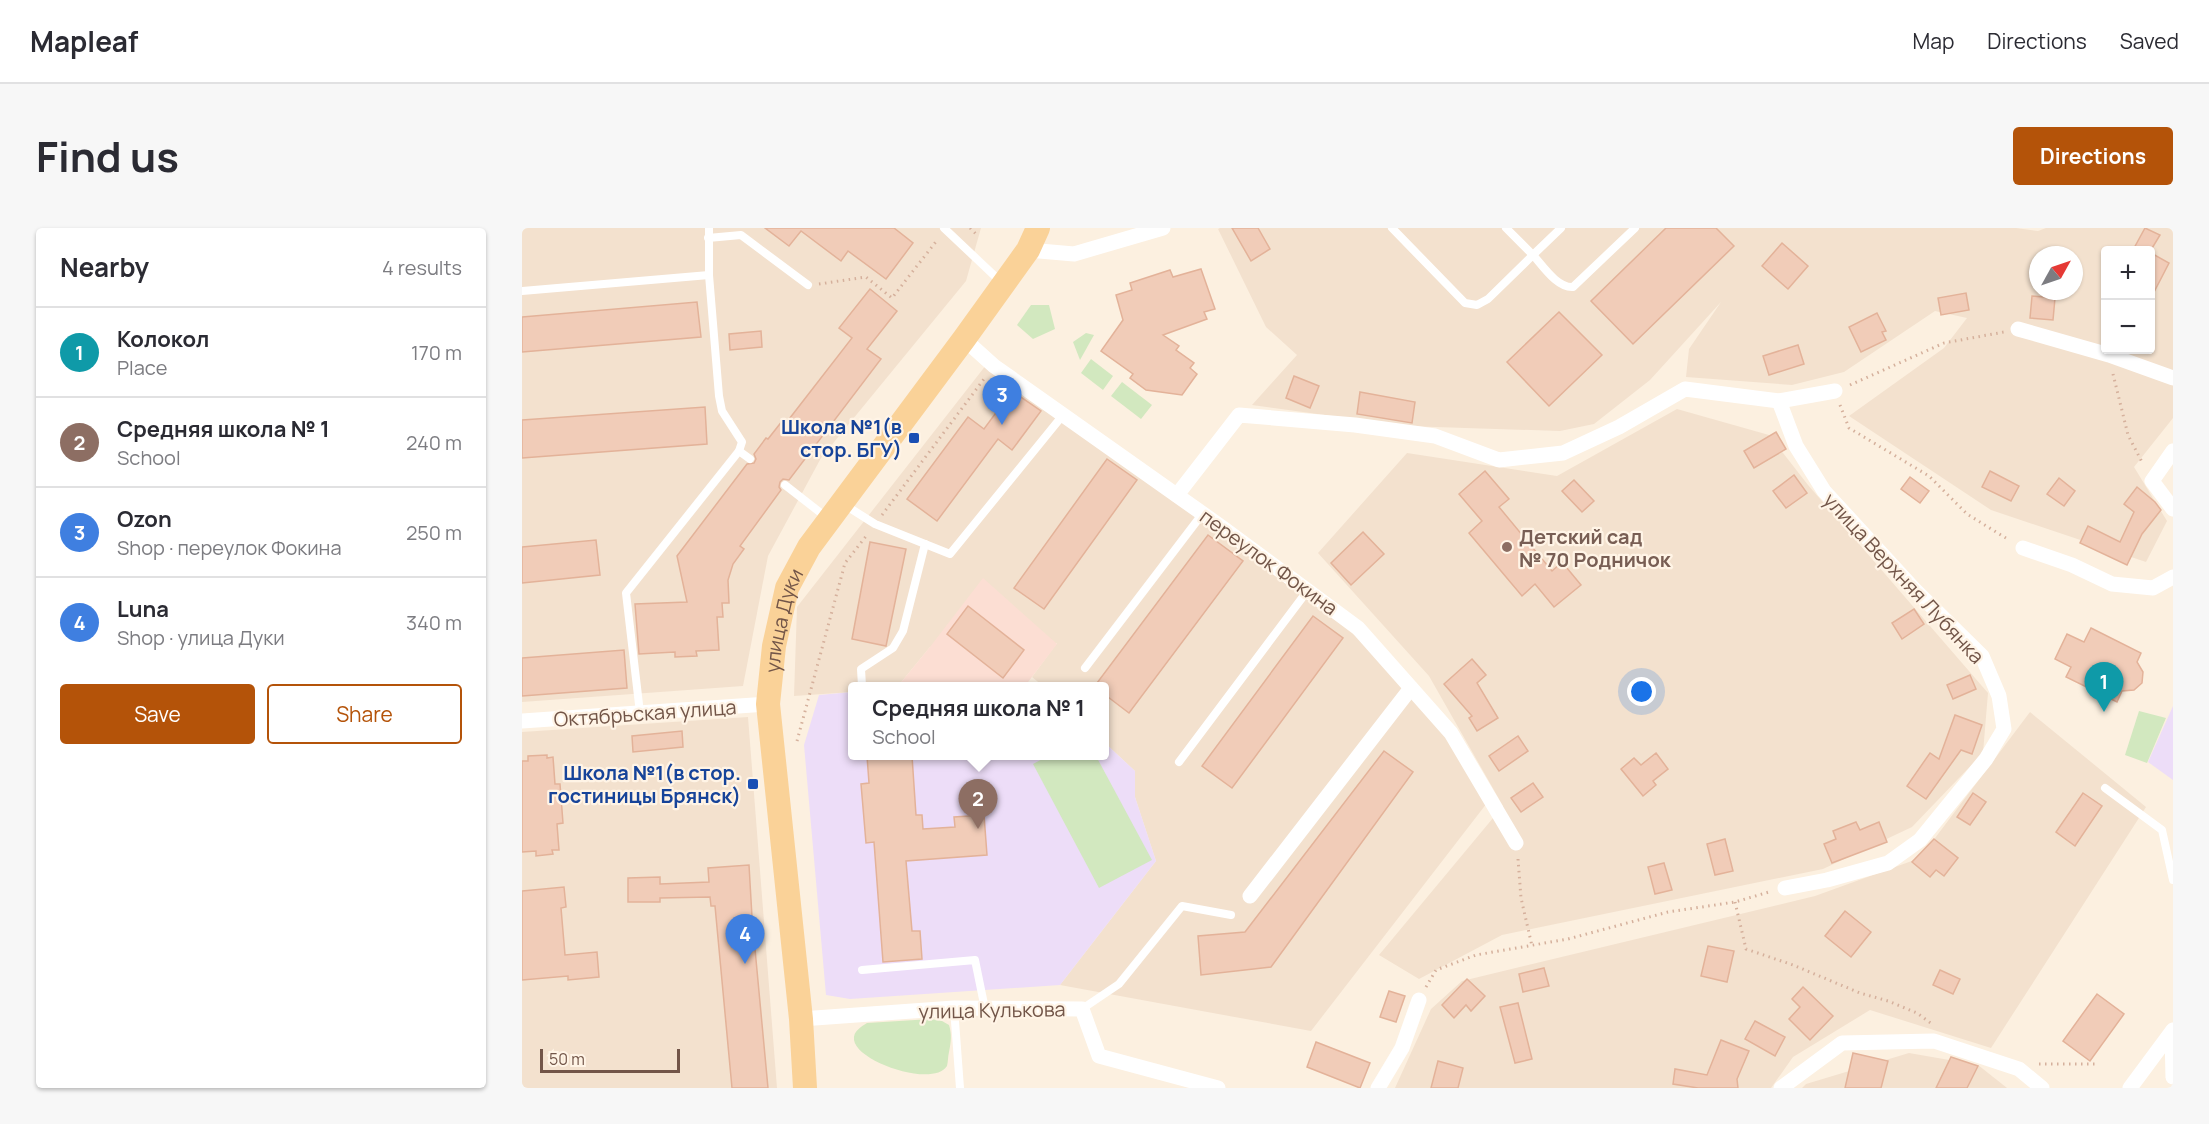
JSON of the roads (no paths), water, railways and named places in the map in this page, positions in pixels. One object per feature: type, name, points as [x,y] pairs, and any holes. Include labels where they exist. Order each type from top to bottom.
[{"type":"main road","name":"улица Дуки","points":[[805,1088],[801,1019],[768,704],[774,646],[787,588],[809,547],[1004,284],[1028,250],[1038,228]]},
{"type":"street","points":[[1028,250],[1074,254],[1163,228]]},
{"type":"street","points":[[2018,329],[2109,355],[2173,378]]},
{"type":"street","name":"переулок Фокина","points":[[964,339],[994,366],[1203,513],[1358,628],[1451,733],[1516,843]]},
{"type":"street","points":[[1177,495],[1239,415],[1355,425],[1435,436],[1499,460],[1563,453],[1619,427],[1685,389],[1779,401],[1835,391]]},
{"type":"street","name":"улица Верхняя Лубянка","points":[[1779,401],[1796,446],[1824,491],[1914,589],[1982,656],[1999,696],[2004,729],[1986,759],[1920,840],[1888,862],[1827,880],[1785,888]]},
{"type":"street","points":[[2173,451],[2152,481],[2173,509]]},
{"type":"street","points":[[2023,548],[2072,565],[2112,584],[2153,588],[2173,577]]},
{"type":"street","points":[[1250,896],[1411,688]]},
{"type":"street","name":"Октябрьская улица","points":[[522,721],[768,704]]},
{"type":"street","points":[[1377,1088],[1402,1048],[1419,1000]]},
{"type":"street","name":"улица Кулькова","points":[[801,1019],[954,1008],[1082,1009],[1099,1056],[1218,1088]]},
{"type":"street","points":[[2173,1031],[2173,1077]]},
{"type":"street","points":[[2130,1088],[2173,1031]]},
{"type":"street","points":[[1781,1088],[1842,1043],[1934,1041],[2019,1069],[2042,1088]]},
{"type":"lane","points":[[640,713],[626,592],[739,451],[742,442],[722,411],[709,275],[709,228]]},
{"type":"lane","points":[[945,228],[1004,284]]},
{"type":"lane","points":[[1392,228],[1464,303],[1470,305],[1482,304],[1488,299],[1561,228]]},
{"type":"lane","points":[[1506,228],[1561,284],[1568,287],[1573,287],[1635,228]]},
{"type":"lane","points":[[708,238],[741,235],[808,285]]},
{"type":"lane","points":[[522,291],[709,275]]},
{"type":"lane","points":[[785,485],[835,511],[875,524],[950,554],[1063,415]]},
{"type":"lane","points":[[739,451],[750,459]]},
{"type":"lane","points":[[1085,668],[1203,513]]},
{"type":"lane","points":[[862,682],[861,669],[893,648],[903,631],[925,544]]},
{"type":"lane","points":[[1179,762],[1308,590]]},
{"type":"lane","points":[[2105,788],[2162,830],[2173,879]]},
{"type":"lane","points":[[1082,1009],[1119,984],[1182,906],[1231,915]]},
{"type":"lane","points":[[862,970],[975,960],[985,1008]]},
{"type":"lane","points":[[954,1008],[960,1088]]},
{"type":"place","name":"Ozon","points":[[1002,425]]},
{"type":"place","name":"Школа №1(в стор. БГУ)","points":[[914,438]]},
{"type":"place","name":"Детский сад № 70 Родничок","points":[[1507,547]]},
{"type":"place","name":"Колокол","points":[[2104,712]]},
{"type":"place","name":"Школа №1(в стор. гостиницы Брянск)","points":[[753,784]]},
{"type":"place","name":"Средняя школа № 1","points":[[978,829]]},
{"type":"place","name":"Luna","points":[[745,964]]}]
